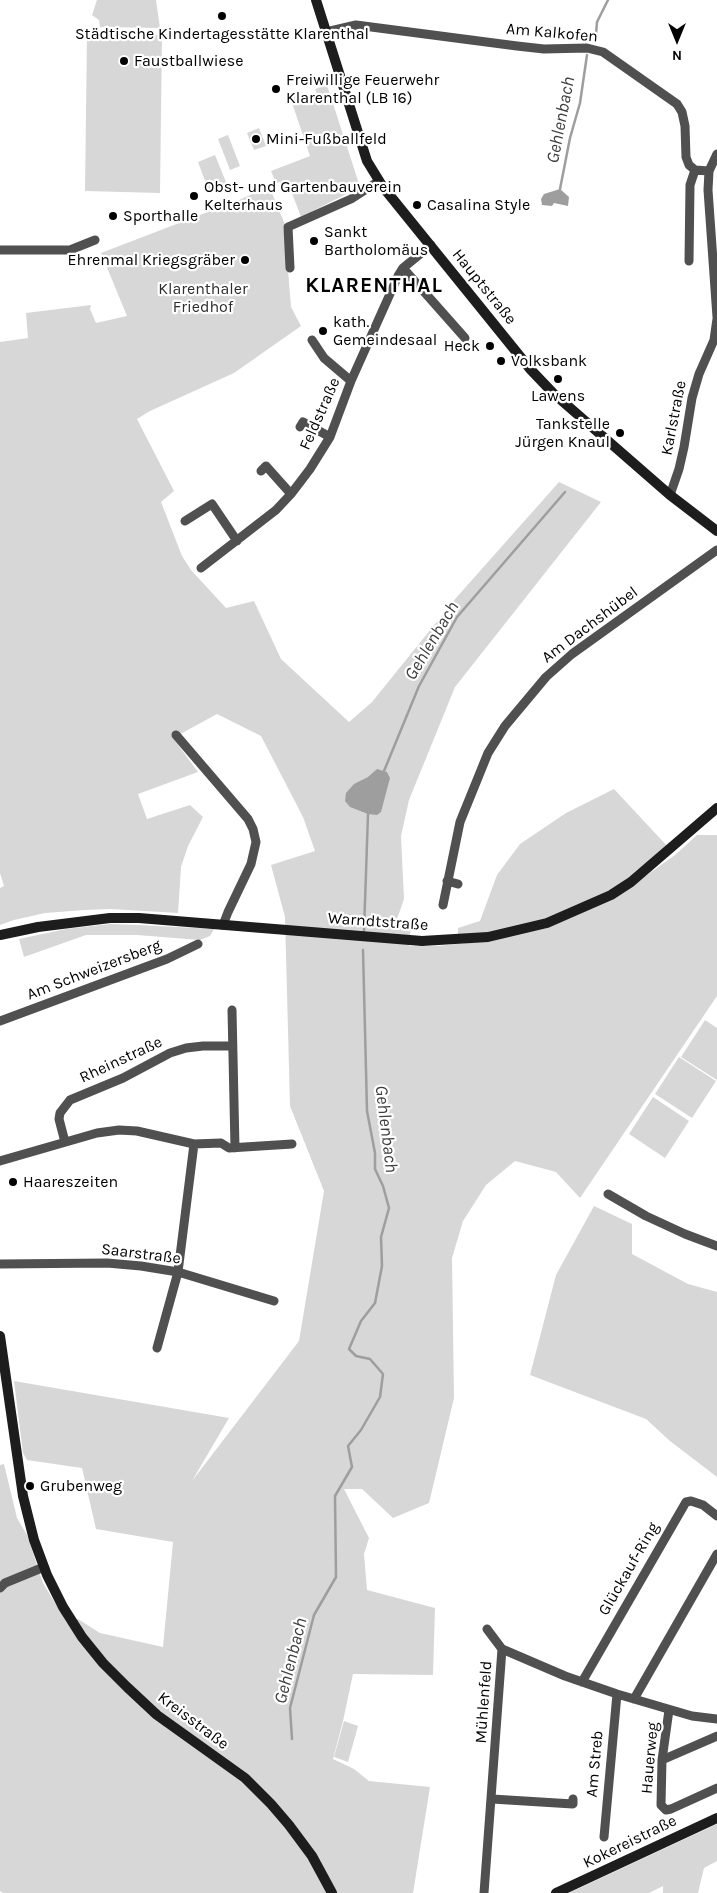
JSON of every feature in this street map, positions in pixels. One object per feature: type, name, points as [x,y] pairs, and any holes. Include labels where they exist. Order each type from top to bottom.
[{"type":"street","name":"Hauptstraße","points":[[316,0],[365,154],[379,181],[536,375],[590,426],[670,495],[717,531]]},
{"type":"street","name":"Am Kalkofen","points":[[326,32],[356,24],[517,46],[544,49],[593,49],[603,52],[677,104],[682,112],[685,126],[686,157],[689,165],[695,170]]},
{"type":"street","name":"Karlstraße","points":[[670,495],[679,469],[692,398],[699,374],[714,340],[717,318],[713,216],[708,171],[717,154]]},
{"type":"street","points":[[689,261],[690,185],[695,170],[708,171]]},
{"type":"street","points":[[290,268],[288,227],[351,199],[379,181]]},
{"type":"street","points":[[0,250],[70,250],[94,240]]},
{"type":"street","name":"Feldstraße","points":[[201,568],[276,510],[291,494],[315,462],[330,437],[351,381],[390,292],[403,268],[431,245]]},
{"type":"street","points":[[403,268],[465,338]]},
{"type":"street","points":[[312,340],[324,358],[351,381]]},
{"type":"street","points":[[300,427],[303,422],[330,437]]},
{"type":"street","points":[[262,471],[266,466],[291,494]]},
{"type":"street","points":[[185,521],[212,504],[236,541]]},
{"type":"street","name":"Am Dachshübel","points":[[443,905],[460,822],[488,753],[505,726],[546,677],[572,654],[717,550]]},
{"type":"street","points":[[176,735],[248,819],[253,829],[256,842],[251,864],[223,925]]},
{"type":"street","name":"Warndtstraße","points":[[0,935],[38,927],[110,918],[422,941],[488,937],[547,923],[611,895],[631,882],[717,808]]},
{"type":"street","points":[[447,881],[458,884]]},
{"type":"street","name":"Am Schweizersberg","points":[[0,1022],[167,959],[198,944]]},
{"type":"street","points":[[232,1010],[235,1148]]},
{"type":"street","name":"Rheinstraße","points":[[65,1142],[59,1118],[60,1112],[70,1100],[123,1078],[170,1053],[186,1048],[203,1046],[232,1046]]},
{"type":"street","points":[[0,1162],[97,1133],[119,1130],[151,1134],[194,1144],[222,1144],[229,1148],[292,1144]]},
{"type":"street","points":[[158,1348],[178,1272],[194,1144]]},
{"type":"street","points":[[608,1194],[677,1230],[717,1246]]},
{"type":"street","name":"Saarstraße","points":[[0,1264],[107,1263],[178,1272],[274,1301]]},
{"type":"street","name":"Kreisstraße","points":[[0,1336],[22,1496],[34,1540],[44,1567],[63,1607],[82,1637],[103,1663],[157,1715],[244,1778],[271,1804],[312,1856],[332,1893]]},
{"type":"street","name":"Glückauf-Ring","points":[[582,1682],[686,1502],[691,1501],[703,1506],[717,1516]]},
{"type":"street","points":[[634,1699],[717,1554]]},
{"type":"street","points":[[0,1588],[6,1583],[44,1567]]},
{"type":"street","points":[[487,1629],[502,1649]]},
{"type":"street","name":"Mühlenfeld","points":[[484,1893],[502,1649],[582,1682],[617,1694],[692,1716],[717,1719]]},
{"type":"street","name":"Am Streb","points":[[604,1836],[617,1694]]},
{"type":"street","name":"Hauerweg","points":[[669,1710],[662,1760],[661,1805],[666,1810],[717,1788]]},
{"type":"street","points":[[662,1760],[717,1736]]},
{"type":"street","points":[[492,1799],[572,1804],[573,1799]]},
{"type":"street","name":"Kokereistraße","points":[[556,1893],[717,1818]]},
{"type":"green space","name":"Faustballwiese","points":[[97,0],[156,0],[160,28],[100,27],[99,20],[92,15]]},
{"type":"green space","points":[[87,34],[162,35],[160,193],[85,191]]},
{"type":"green space","points":[[327,85],[360,187],[301,217],[287,180],[276,183],[271,171],[310,156],[290,97],[297,95],[299,99],[317,94],[315,89]]},
{"type":"green space","name":"Mini-Fußballfeld","points":[[259,128],[266,146],[254,150],[247,133]]},
{"type":"green space","points":[[228,135],[240,166],[230,170],[218,139]]},
{"type":"green space","points":[[215,155],[228,187],[210,194],[198,162]]},
{"type":"green space","name":"Klarenthaler Friedhof","points":[[269,186],[286,227],[283,228],[291,307],[301,326],[234,373],[150,411],[137,419],[174,491],[161,502],[182,556],[191,570],[226,608],[254,601],[281,659],[349,722],[372,702],[456,598],[559,482],[601,502],[455,687],[409,800],[401,836],[404,899],[396,922],[411,926],[409,946],[437,946],[489,941],[633,885],[675,855],[697,835],[717,835],[717,996],[580,1198],[556,1172],[515,1161],[486,1185],[463,1221],[452,1258],[454,1398],[429,1503],[393,1518],[362,1489],[344,1489],[369,1538],[364,1554],[367,1590],[435,1608],[433,1675],[353,1674],[333,1759],[354,1769],[369,1781],[430,1787],[413,1893],[3,1893],[0,1891],[0,1465],[4,1464],[17,1518],[27,1535],[43,1583],[67,1623],[78,1619],[100,1633],[163,1647],[173,1542],[96,1529],[82,1468],[27,1460],[23,1453],[14,1381],[229,1418],[192,1481],[299,1341],[324,1191],[290,1106],[285,917],[271,865],[315,851],[303,817],[261,736],[217,714],[173,738],[198,772],[138,794],[147,819],[190,805],[203,817],[188,846],[181,867],[178,913],[111,909],[85,910],[45,913],[0,925],[0,888],[4,886],[0,873],[0,342],[28,338],[26,313],[91,305],[90,309],[96,323],[127,316],[101,253],[239,200]]},
{"type":"green space","points":[[614,789],[669,848],[610,892],[547,921],[458,938],[458,928],[480,921],[497,875],[520,844],[566,813]]},
{"type":"green space","points":[[110,924],[214,929],[210,936],[200,940],[137,935],[86,935],[24,957],[19,939],[66,929]]},
{"type":"green space","points":[[705,1020],[717,1028],[717,1080],[681,1057]]},
{"type":"green space","points":[[679,1057],[716,1081],[692,1118],[655,1094]]},
{"type":"green space","points":[[653,1097],[689,1121],[665,1158],[629,1134]]},
{"type":"green space","points":[[594,1206],[632,1224],[632,1254],[688,1284],[717,1292],[717,1477],[670,1441],[646,1419],[530,1375],[556,1275]]},
{"type":"green space","points":[[344,1721],[358,1726],[348,1762],[334,1757]]},
{"type":"green space","points":[[717,1824],[717,1861],[704,1868],[698,1893],[663,1893],[663,1886],[649,1893],[569,1893]]},
{"type":"shaded area","points":[[560,189],[569,197],[568,206],[554,203],[552,206],[542,205],[541,199],[544,194]]},
{"type":"shaded area","points":[[377,769],[387,772],[390,778],[381,812],[377,815],[368,814],[350,807],[345,801],[346,793],[354,784],[368,777]]},
{"type":"waterway","name":"Gehlenbach","points":[[593,41],[597,22],[608,0]]},
{"type":"waterway","name":"Gehlenbach","points":[[560,189],[570,138],[580,103],[587,55]]},
{"type":"waterway","name":"Gehlenbach","points":[[384,771],[419,686],[457,617],[565,492]]},
{"type":"waterway","name":"Gehlenbach","points":[[364,931],[368,814]]},
{"type":"waterway","name":"Gehlenbach","points":[[292,1739],[290,1708],[314,1615],[336,1577],[335,1496],[352,1467],[348,1446],[361,1430],[380,1397],[383,1374],[370,1359],[356,1356],[349,1349],[361,1321],[375,1303],[382,1266],[381,1237],[389,1208],[383,1186],[375,1169],[375,1153],[367,1111],[363,950]]},
{"type":"place","name":"Städtische Kindertagesstätte Klarenthal","points":[[222,16]]},
{"type":"place","name":"Faustballwiese","points":[[124,61]]},
{"type":"place","name":"Freiwillige Feuerwehr Klarenthal (LB 16)","points":[[276,89]]},
{"type":"place","name":"Mini-Fußballfeld","points":[[256,139]]},
{"type":"place","name":"Obst- und Gartenbauverein Kelterhaus","points":[[194,196]]},
{"type":"place","name":"Casalina Style","points":[[417,205]]},
{"type":"place","name":"Sporthalle","points":[[113,216]]},
{"type":"place","name":"Sankt Bartholomäus","points":[[314,241]]},
{"type":"place","name":"Ehrenmal Kriegsgräber","points":[[245,260]]},
{"type":"place","name":"kath. Gemeindesaal","points":[[323,331]]},
{"type":"place","name":"Heck","points":[[490,346]]},
{"type":"place","name":"Volksbank","points":[[501,361]]},
{"type":"place","name":"Lawens","points":[[558,379]]},
{"type":"place","name":"Tankstelle Jürgen Knaul","points":[[620,433]]},
{"type":"place","name":"Haareszeiten","points":[[13,1182]]},
{"type":"place","name":"Grubenweg","points":[[30,1486]]},
{"type":"district","name":"KLARENTHAL","points":[[374,286]]}]
